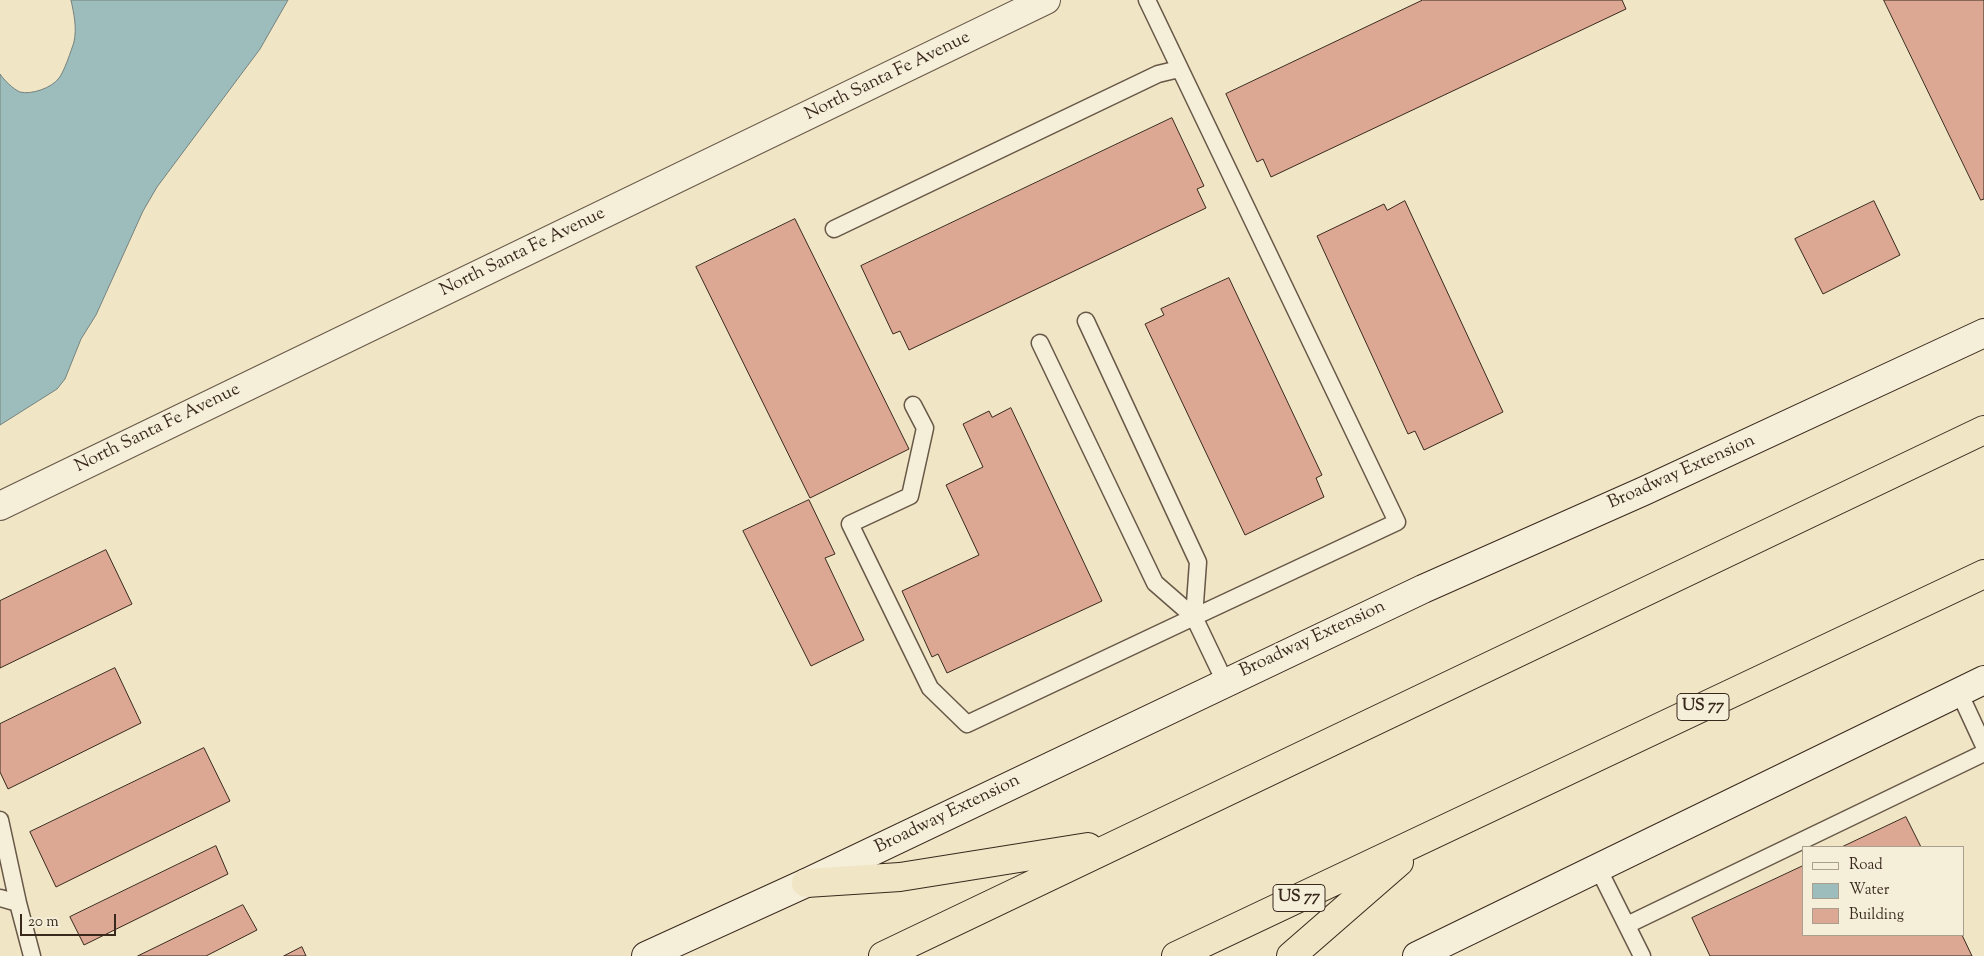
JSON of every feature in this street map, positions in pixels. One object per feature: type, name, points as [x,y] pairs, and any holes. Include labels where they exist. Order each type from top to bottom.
[{"type":"highway","points":[[883,956],[1984,430]]},
{"type":"highway","name":"US 77","points":[[1176,956],[1984,574]]},
{"type":"highway","points":[[1291,956],[1422,841]]},
{"type":"highway","points":[[806,883],[900,877],[1117,843]]},
{"type":"main road","name":"North Santa Fe Avenue","points":[[0,506],[1046,0]]},
{"type":"main road","name":"Broadway Extension","points":[[646,956],[806,883],[1442,580],[1653,487],[1984,334]]},
{"type":"main road","points":[[1417,956],[1984,680]]},
{"type":"lane","points":[[913,405],[925,428],[910,496],[850,524],[930,688],[966,724],[1397,522],[1147,0]]},
{"type":"lane","points":[[834,229],[1158,74],[1180,69]]},
{"type":"lane","points":[[1086,321],[1198,562],[1194,617]]},
{"type":"lane","points":[[1040,343],[1155,583],[1194,617],[1225,682]]},
{"type":"lane","points":[[1959,692],[1984,746]]},
{"type":"lane","points":[[1627,924],[1984,753]]},
{"type":"lane","points":[[0,820],[32,956]]},
{"type":"lane","points":[[1598,868],[1642,956]]},
{"type":"lane","points":[[0,898],[18,903]]},
{"type":"water","points":[[71,0],[288,0],[260,49],[157,187],[143,211],[96,315],[81,339],[65,379],[57,389],[0,425],[0,74],[14,89],[25,93],[41,90],[56,82],[63,71],[75,37]]},
{"type":"building","points":[[1423,0],[1622,0],[1626,9],[1271,177],[1263,159],[1257,162],[1226,94]]},
{"type":"building","points":[[1884,0],[1984,0],[1984,199],[1981,200]]},
{"type":"building","points":[[1172,118],[1204,186],[1197,189],[1206,208],[909,350],[900,331],[893,334],[861,266]]},
{"type":"building","points":[[1405,201],[1503,412],[1424,450],[1415,431],[1408,434],[1317,236],[1384,204],[1387,210]]},
{"type":"building","points":[[1874,201],[1900,255],[1823,294],[1795,239]]},
{"type":"building","points":[[795,219],[909,449],[810,498],[696,267]]},
{"type":"building","points":[[1229,278],[1322,475],[1316,478],[1324,497],[1245,535],[1145,324],[1164,315],[1161,309]]},
{"type":"building","points":[[1011,408],[1102,601],[947,673],[938,654],[932,657],[902,591],[979,555],[946,485],[983,467],[963,424],[989,411],[992,417]]},
{"type":"building","points":[[809,500],[835,554],[825,558],[864,640],[811,666],[743,531]]},
{"type":"building","points":[[106,550],[132,604],[0,668],[0,601]]},
{"type":"building","points":[[115,668],[141,723],[8,789],[0,772],[0,724]]},
{"type":"building","points":[[204,748],[230,801],[56,887],[30,832]]},
{"type":"building","points":[[1906,817],[1920,846],[1844,846]]},
{"type":"building","points":[[216,846],[228,874],[84,945],[70,917]]},
{"type":"building","points":[[1802,866],[1802,936],[1962,936],[1972,956],[1710,956],[1692,918]]},
{"type":"building","points":[[243,905],[257,930],[206,956],[138,956]]},
{"type":"building","points":[[302,947],[306,956],[284,956]]}]
